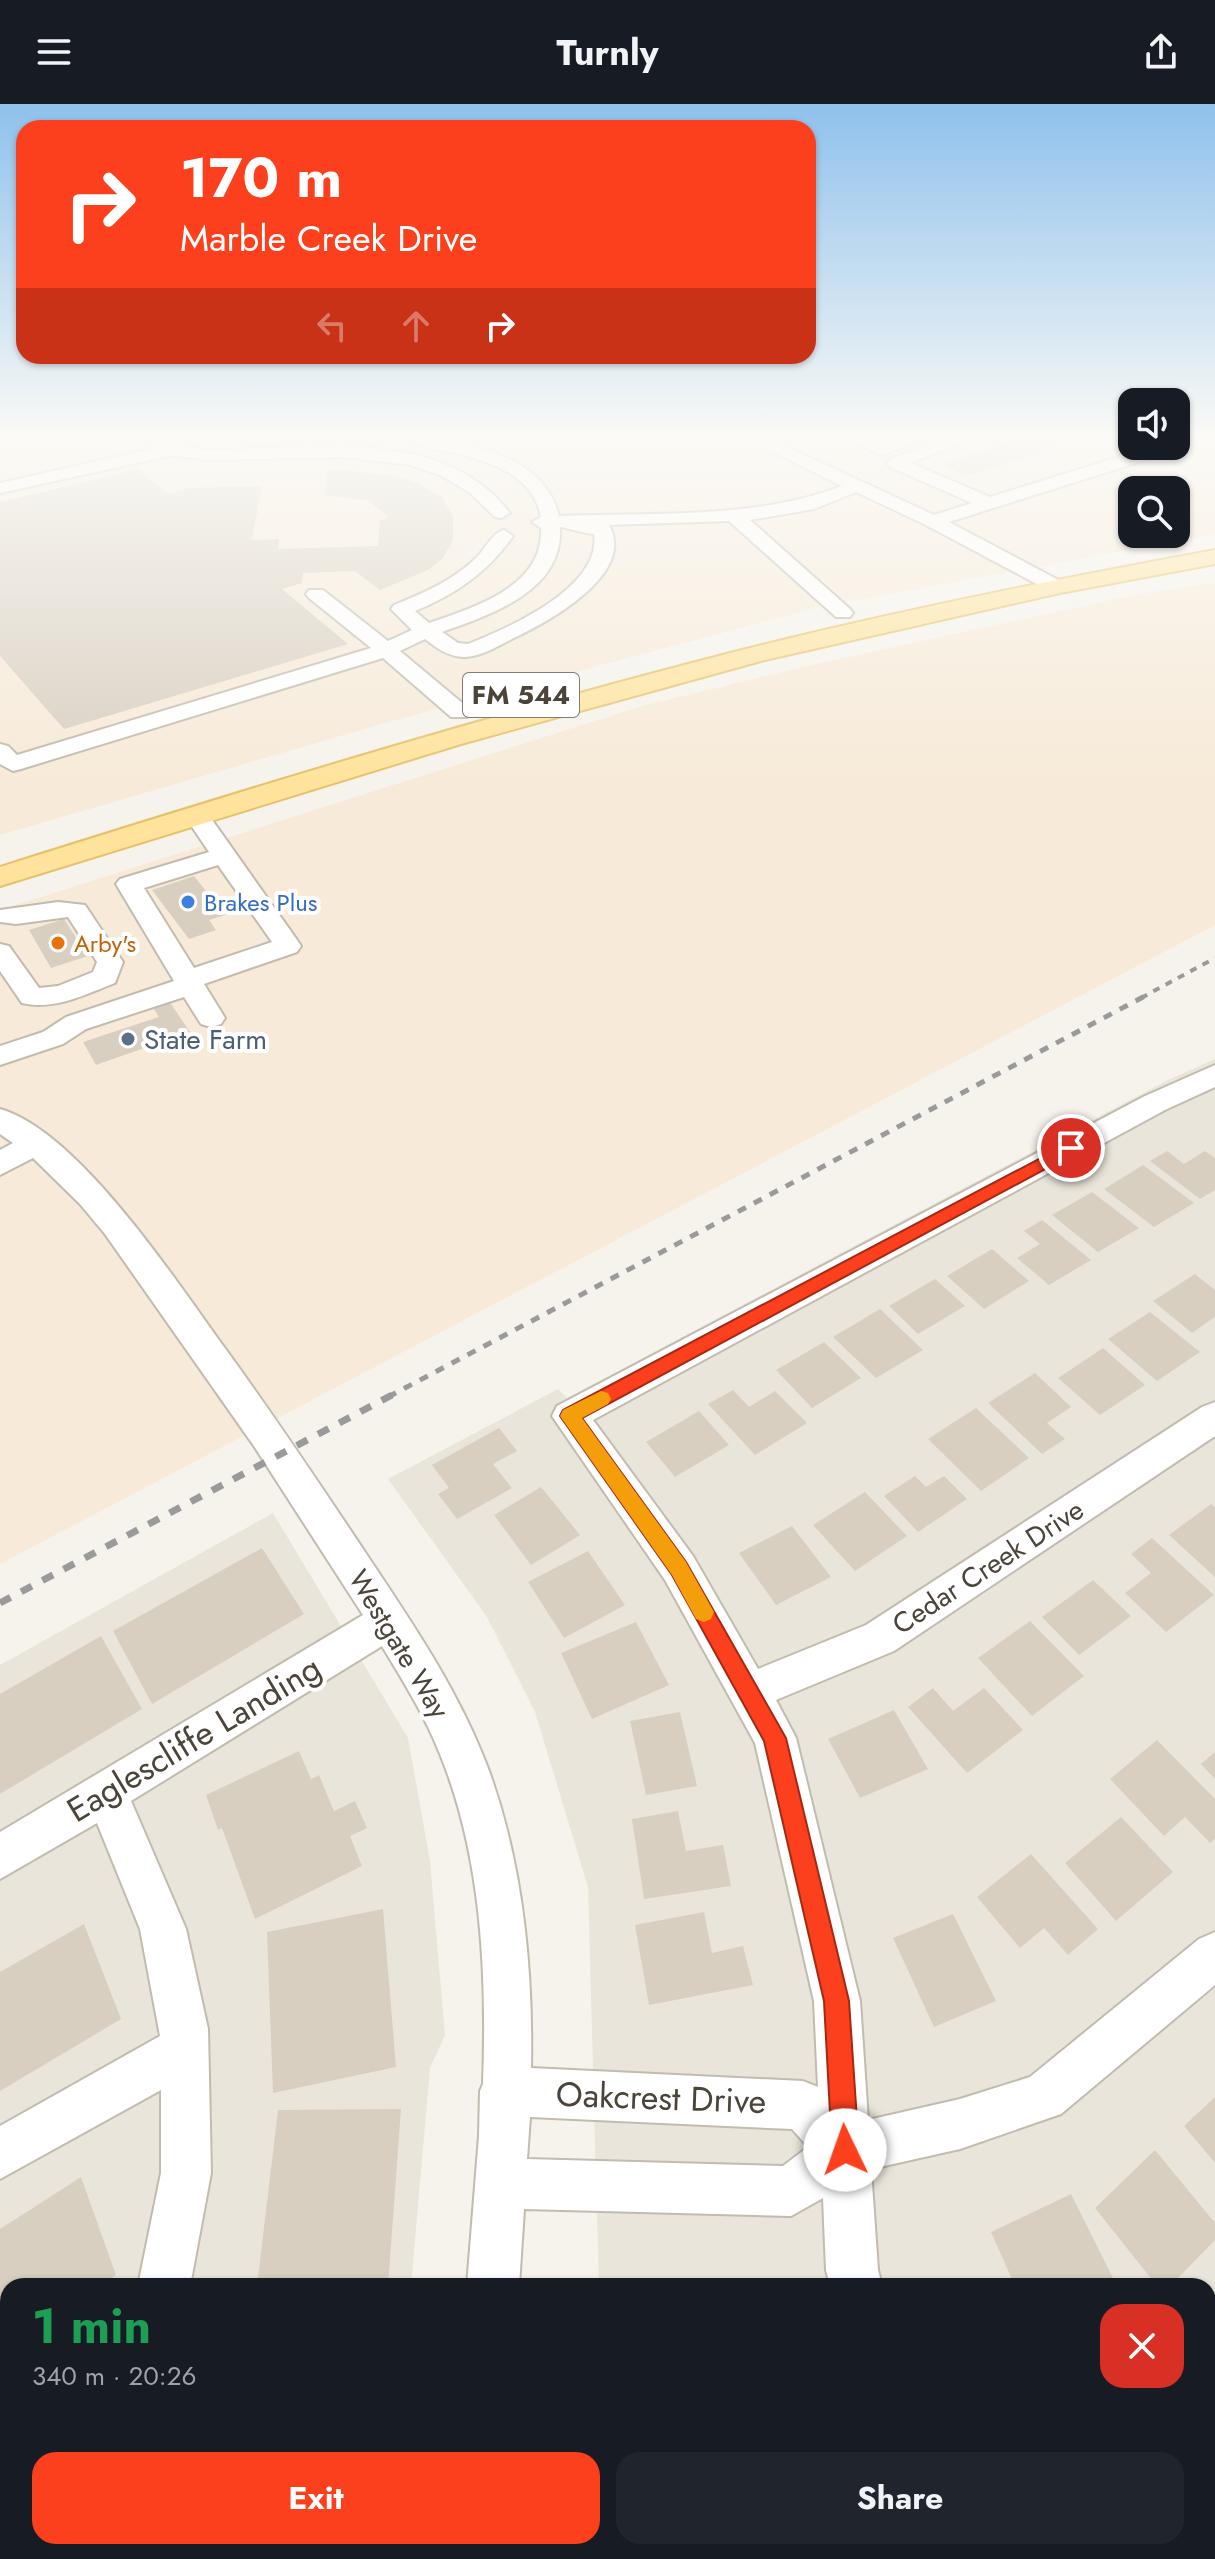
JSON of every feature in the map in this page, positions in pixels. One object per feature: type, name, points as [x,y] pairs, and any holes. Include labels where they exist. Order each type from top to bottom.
[{"type":"main road","name":"FM 544","points":[[0,851],[470,720],[1156,555]]},
{"type":"main road","name":"FM 544","points":[[0,877],[196,815],[629,665],[843,613],[1046,580],[1215,557]]},
{"type":"street","points":[[493,555],[469,577],[435,596],[401,609],[426,631],[458,650],[471,649],[535,621],[585,584],[603,555]]},
{"type":"street","points":[[0,751],[13,764],[386,650],[519,589],[542,569],[548,555]]},
{"type":"street","points":[[778,555],[843,613]]},
{"type":"street","points":[[997,555],[1046,580]]},
{"type":"street","points":[[316,594],[470,720]]},
{"type":"street","points":[[0,1056],[53,1038],[76,1023],[181,989],[199,975],[288,946],[196,815]]},
{"type":"street","points":[[211,1018],[129,884],[224,855]]},
{"type":"street","points":[[0,952],[32,997],[62,994],[105,977],[110,962],[76,910],[60,908],[24,917],[2,914]]},
{"type":"street","points":[[855,2278],[837,2001],[775,1738],[679,1568],[570,1416],[1155,1103],[1215,1075]]},
{"type":"street","name":"Westgate Way","points":[[0,1119],[37,1142],[97,1201],[144,1262],[281,1452],[389,1621],[453,1735],[476,1798],[497,1888],[508,1987],[494,2278]]},
{"type":"street","points":[[0,1164],[37,1142]]},
{"type":"street","name":"Cedar Creek Drive","points":[[749,1692],[880,1638],[1215,1417]]},
{"type":"street","name":"Eaglescliffe Landing","points":[[0,1857],[389,1621]]},
{"type":"street","points":[[106,1793],[163,1929],[184,2029],[186,2173],[166,2278]]},
{"type":"street","points":[[500,2183],[791,2191],[845,2150],[960,2124],[1044,2097],[1215,1955]]},
{"type":"street","points":[[0,2154],[185,2049]]},
{"type":"street","name":"Oakcrest Drive","points":[[504,2091],[803,2105],[845,2150]]},
{"type":"shaded area","points":[[0,555],[1103,555],[819,607],[385,723],[0,835]]},
{"type":"shaded area","points":[[1215,583],[1215,925],[0,1564],[0,910],[642,706],[811,665],[1139,594]]},
{"type":"shaded area","points":[[1215,1059],[1215,2278],[599,2278],[588,1887],[535,1712],[487,1617],[388,1479],[558,1389],[567,1398],[1168,1080]]},
{"type":"shaded area","points":[[273,1513],[408,1738],[430,1861],[445,2035],[430,2068],[412,2278],[0,2278],[0,1665]]},
{"type":"building","points":[[0,555],[445,555],[428,570],[380,590],[355,571],[303,573],[302,583],[282,589],[348,644],[64,729],[0,656]]},
{"type":"building","name":"Brakes Plus","points":[[194,876],[225,915],[209,920],[216,930],[189,939],[152,890]]},
{"type":"building","name":"Arby's","points":[[64,919],[88,956],[51,968],[29,930]]},
{"type":"building","points":[[167,998],[190,1032],[96,1065],[83,1042],[159,1017],[150,1003]]},
{"type":"building","points":[[1167,1151],[1184,1164],[1205,1151],[1215,1158],[1215,1190],[1200,1199],[1150,1161]]},
{"type":"building","points":[[1143,1165],[1194,1203],[1154,1227],[1104,1189]]},
{"type":"building","points":[[1092,1192],[1139,1228],[1098,1252],[1052,1215]]},
{"type":"building","points":[[1042,1220],[1091,1260],[1049,1285],[1017,1258],[1040,1244],[1024,1231]]},
{"type":"building","points":[[992,1249],[1029,1281],[984,1309],[947,1276]]},
{"type":"building","points":[[1195,1274],[1215,1290],[1215,1317],[1192,1333],[1153,1301]]},
{"type":"building","points":[[935,1279],[965,1306],[918,1334],[889,1306]]},
{"type":"building","points":[[880,1309],[923,1350],[876,1378],[833,1337]]},
{"type":"building","points":[[1150,1312],[1200,1352],[1157,1381],[1108,1339]]},
{"type":"building","points":[[824,1342],[861,1378],[812,1408],[776,1370]]},
{"type":"building","points":[[1103,1348],[1145,1385],[1100,1415],[1058,1378]]},
{"type":"building","points":[[1035,1373],[1071,1407],[1047,1423],[1065,1439],[1042,1454],[988,1403]]},
{"type":"building","points":[[733,1390],[749,1407],[775,1391],[807,1423],[755,1455],[708,1404]]},
{"type":"building","points":[[976,1408],[1029,1458],[981,1491],[928,1439]]},
{"type":"building","points":[[699,1411],[729,1445],[675,1477],[646,1442]]},
{"type":"building","points":[[499,1428],[517,1451],[493,1464],[512,1488],[457,1519],[438,1494],[449,1488],[432,1465]]},
{"type":"building","points":[[915,1476],[926,1487],[944,1476],[967,1499],[918,1532],[884,1496]]},
{"type":"building","points":[[541,1487],[580,1535],[531,1565],[494,1515]]},
{"type":"building","points":[[865,1492],[907,1536],[855,1571],[813,1525]]},
{"type":"building","points":[[1211,1504],[1215,1507],[1215,1577],[1169,1535]]},
{"type":"building","points":[[792,1526],[831,1577],[776,1605],[739,1553]]},
{"type":"building","points":[[1152,1538],[1214,1595],[1166,1632],[1125,1593],[1151,1573],[1131,1554]]},
{"type":"building","points":[[262,1548],[304,1614],[152,1704],[113,1631]]},
{"type":"building","points":[[588,1551],[625,1605],[564,1638],[528,1582]]},
{"type":"building","points":[[1093,1580],[1131,1616],[1079,1655],[1042,1617]]},
{"type":"building","points":[[1030,1621],[1084,1676],[1032,1716],[978,1658]]},
{"type":"building","points":[[636,1622],[669,1685],[592,1719],[561,1653]]},
{"type":"building","points":[[101,1636],[142,1709],[0,1794],[0,1694]]},
{"type":"building","points":[[933,1688],[953,1711],[984,1688],[1023,1730],[967,1773],[908,1707]]},
{"type":"building","points":[[894,1710],[928,1769],[860,1798],[828,1739]]},
{"type":"building","points":[[680,1712],[697,1786],[646,1795],[630,1721]]},
{"type":"building","points":[[1157,1740],[1215,1799],[1215,1839],[1210,1843],[1185,1817],[1164,1836],[1110,1779]]},
{"type":"building","points":[[299,1751],[311,1779],[319,1775],[334,1811],[355,1801],[367,1828],[350,1836],[362,1866],[255,1919],[222,1828],[218,1830],[206,1795]]},
{"type":"building","points":[[1215,1752],[1215,1779],[1201,1764]]},
{"type":"building","points":[[678,1811],[686,1851],[723,1845],[731,1886],[644,1899],[632,1819]]},
{"type":"building","points":[[1121,1817],[1173,1872],[1116,1921],[1065,1863]]},
{"type":"building","points":[[1031,1854],[1098,1929],[1068,1955],[1044,1928],[1020,1948],[977,1897]]},
{"type":"building","points":[[383,1909],[396,2067],[273,2093],[267,1932]]},
{"type":"building","points":[[704,1912],[712,1953],[743,1946],[753,1985],[649,2005],[635,1925]]},
{"type":"building","points":[[953,1914],[996,2001],[934,2027],[893,1938]]},
{"type":"building","points":[[84,1924],[121,2019],[0,2091],[0,1972]]},
{"type":"building","points":[[1215,2097],[1215,2163],[1184,2126]]},
{"type":"building","points":[[401,2109],[389,2278],[258,2278],[278,2110]]},
{"type":"building","points":[[1155,2150],[1215,2223],[1215,2240],[1178,2278],[1151,2278],[1095,2208]]},
{"type":"building","points":[[81,2177],[116,2275],[112,2278],[0,2278],[0,2229]]},
{"type":"building","points":[[1071,2194],[1113,2278],[1011,2278],[991,2232]]},
{"type":"railway","points":[[1141,998],[1215,958]]},
{"type":"railway","points":[[388,1397],[1145,996]]},
{"type":"railway","points":[[0,1603],[392,1395]]},
{"type":"slow traffic","points":[[601,1399],[570,1416],[679,1568],[704,1612]]},
{"type":"place","name":"Brakes Plus","points":[[188,902]]},
{"type":"place","name":"Arby's","points":[[58,943]]},
{"type":"place","name":"State Farm","points":[[128,1039]]},
{"type":"route","points":[[845,2150],[837,2001],[775,1738],[679,1568],[570,1416],[1071,1148]]}]
